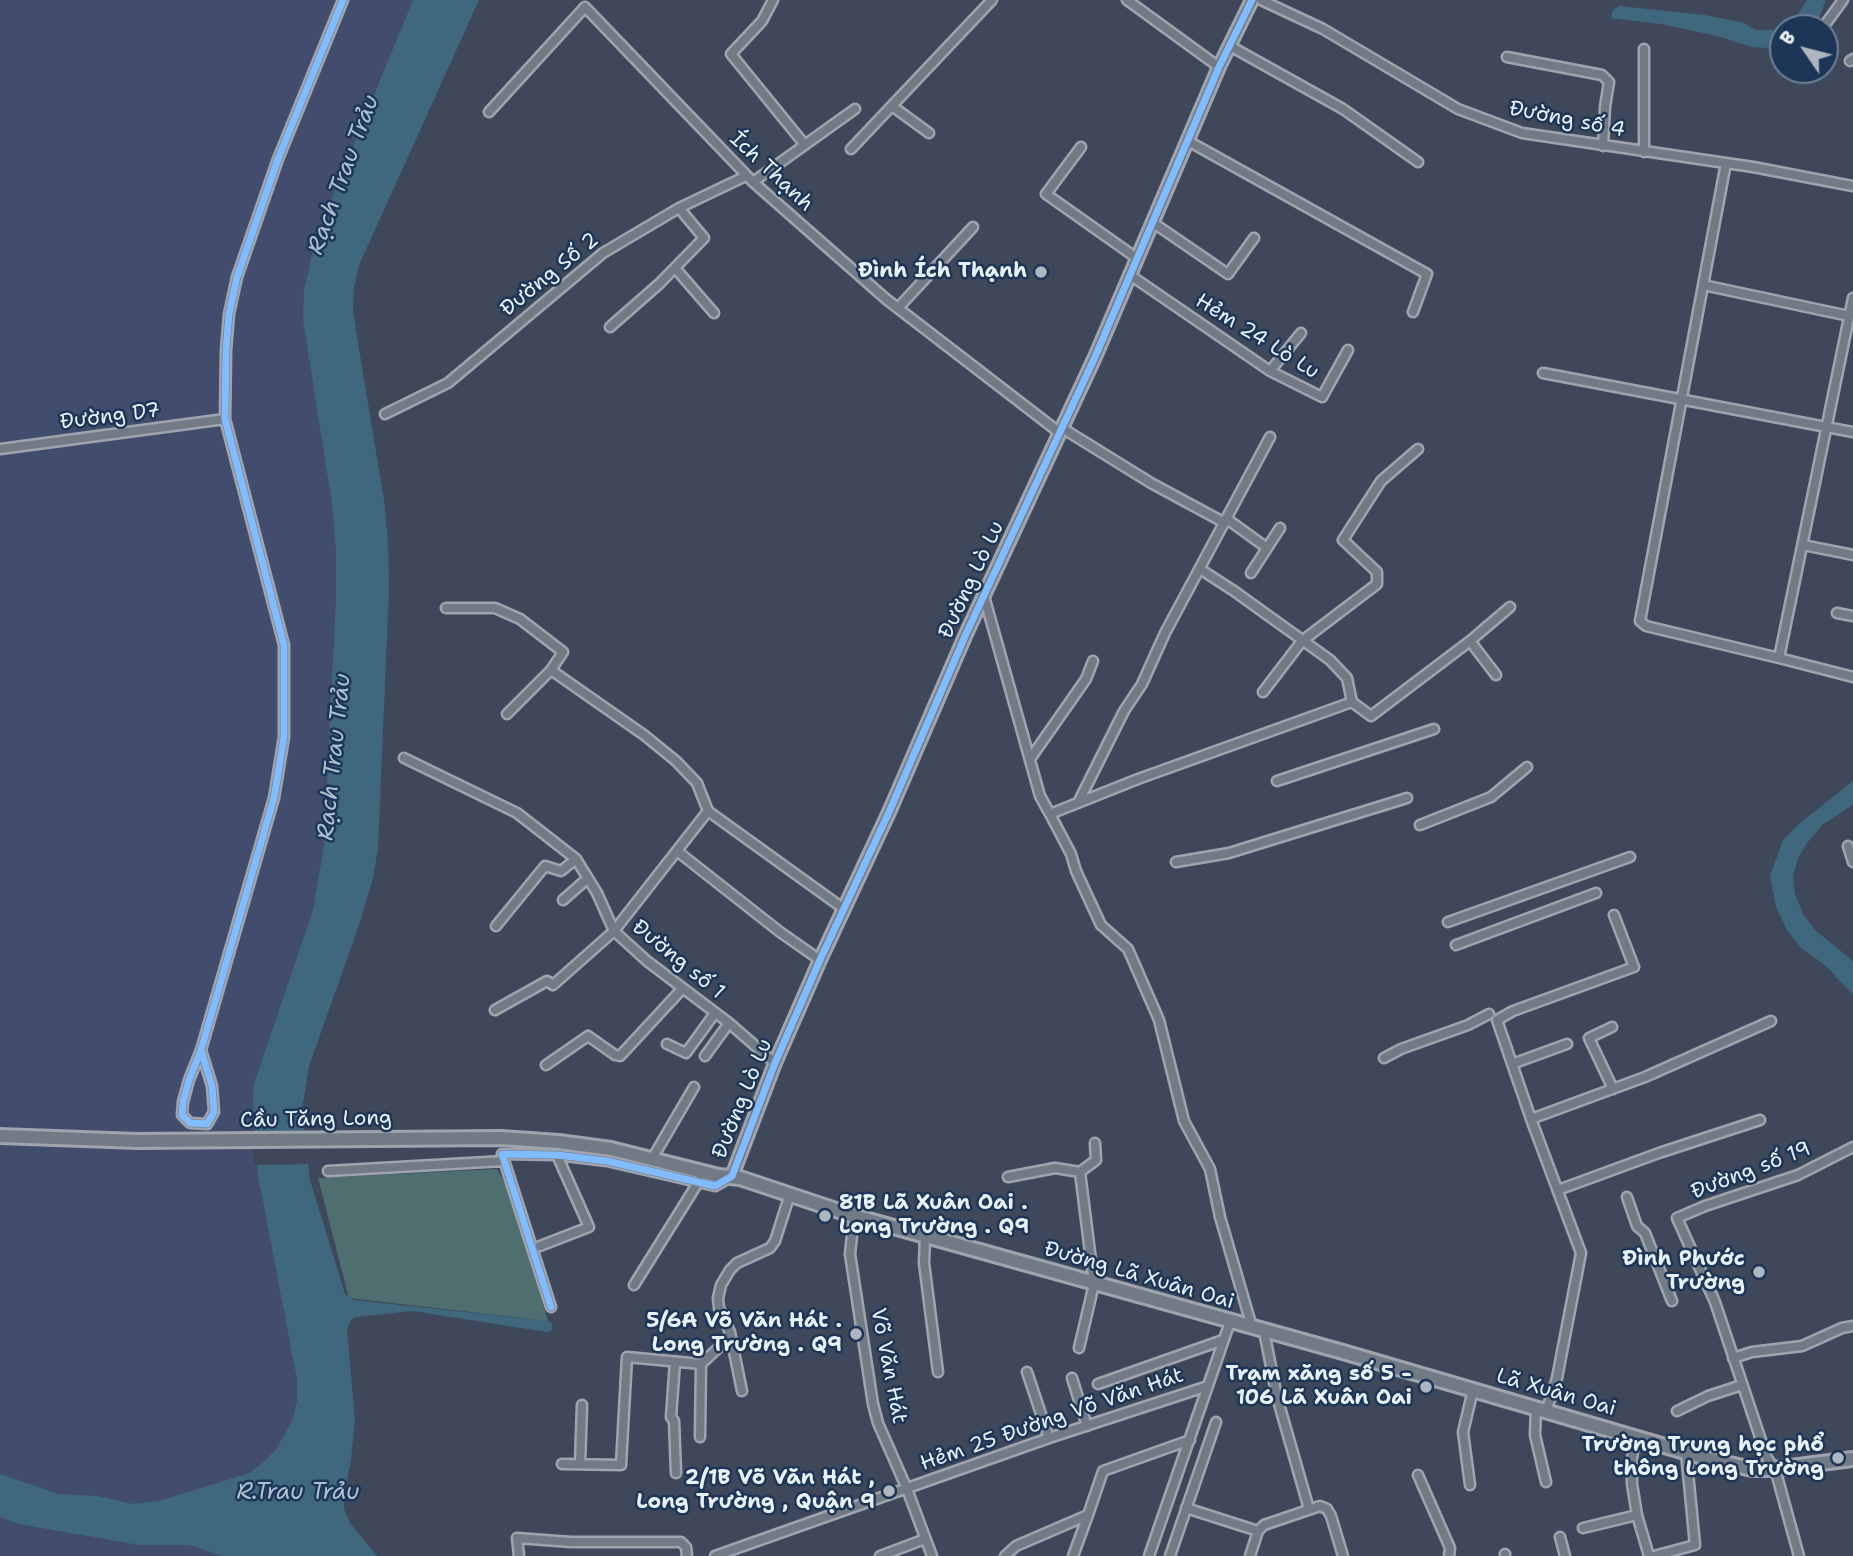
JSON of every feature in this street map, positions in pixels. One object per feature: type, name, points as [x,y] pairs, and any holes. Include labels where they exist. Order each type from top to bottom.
[{"type":"main road","name":"Cầu Tăng Long","points":[[0,1136],[125,1140],[501,1138],[611,1149],[652,1159]]},
{"type":"main road","points":[[652,1159],[719,1176],[732,1176],[854,1216]]},
{"type":"main road","name":"Đường Lã Xuân Oai","points":[[854,1216],[1258,1329]]},
{"type":"main road","name":"Lã Xuân Oai","points":[[1258,1329],[1752,1469],[1775,1469],[1853,1459]]},
{"type":"street","points":[[201,1051],[212,1086],[214,1112],[208,1124],[190,1123],[182,1115],[189,1080],[201,1051],[274,798],[284,737],[284,645],[225,419],[229,314],[237,277],[278,159],[343,0]]},
{"type":"street","points":[[772,0],[762,22],[731,54],[805,145]]},
{"type":"street","points":[[851,149],[992,0]]},
{"type":"street","points":[[1127,0],[1219,67]]},
{"type":"street","name":"Đường Lò Lu","points":[[732,1176],[775,1063],[820,960],[1138,259],[1219,67],[1252,0]]},
{"type":"street","name":"Đường số 4","points":[[1261,0],[1323,29],[1458,109],[1522,133],[1727,163],[1853,186]]},
{"type":"street","name":"Ích Thạnh","points":[[489,112],[585,7],[749,179],[898,308],[1061,430],[1151,484],[1226,521],[1267,548]]},
{"type":"street","points":[[1230,46],[1343,109],[1418,162]]},
{"type":"street","points":[[1644,50],[1644,152]]},
{"type":"street","points":[[1507,57],[1602,75],[1609,82],[1603,146]]},
{"type":"street","points":[[892,106],[929,133]]},
{"type":"street","name":"Đường Số 2","points":[[386,414],[448,383],[603,253],[679,208],[749,179],[805,145],[855,109]]},
{"type":"street","points":[[1188,141],[1427,274],[1413,312]]},
{"type":"street","points":[[1081,147],[1046,194],[1138,259]]},
{"type":"street","points":[[1727,163],[1641,623],[1853,677]]},
{"type":"street","points":[[610,327],[704,238],[679,208]]},
{"type":"street","points":[[1152,222],[1228,274],[1254,238]]},
{"type":"street","points":[[898,308],[973,226]]},
{"type":"street","points":[[675,268],[714,313]]},
{"type":"street","name":"Hẻm 24 Lò Lu","points":[[1130,275],[1270,371],[1322,397],[1348,350]]},
{"type":"street","points":[[1703,285],[1849,316]]},
{"type":"street","points":[[1779,658],[1853,298]]},
{"type":"street","points":[[1270,371],[1301,333]]},
{"type":"street","points":[[1543,373],[1853,432]]},
{"type":"street","name":"Đường D7","points":[[0,449],[225,419]]},
{"type":"street","points":[[1078,803],[1270,437]]},
{"type":"street","points":[[1263,692],[1302,641],[1377,584],[1377,572],[1343,540],[1381,481],[1418,449]]},
{"type":"street","points":[[1251,573],[1280,528]]},
{"type":"street","points":[[1803,545],[1853,555]]},
{"type":"street","points":[[1200,569],[1234,590],[1330,660],[1347,678],[1352,702],[1371,716],[1510,607]]},
{"type":"street","points":[[984,596],[1040,796],[1071,854],[1076,872],[1101,925],[1128,949],[1158,1020],[1184,1121],[1210,1170],[1220,1217],[1258,1329],[1309,1509]]},
{"type":"street","points":[[446,608],[495,608],[520,619],[563,652],[551,670],[507,714]]},
{"type":"street","points":[[1838,612],[1853,616]]},
{"type":"street","points":[[1470,641],[1496,675]]},
{"type":"street","points":[[1030,759],[1086,679],[1093,661]]},
{"type":"street","points":[[551,670],[644,735],[676,761],[697,783],[708,811],[844,909]]},
{"type":"street","points":[[1050,814],[1352,702]]},
{"type":"street","points":[[1277,781],[1434,729]]},
{"type":"street","name":"Đường số 1","points":[[404,758],[517,813],[576,859],[614,931],[647,961],[729,1023],[775,1063]]},
{"type":"street","points":[[1420,825],[1491,797],[1527,767]]},
{"type":"street","points":[[1176,862],[1229,853],[1407,798]]},
{"type":"street","points":[[495,1010],[547,981],[553,985],[614,931],[708,811]]},
{"type":"street","points":[[1848,846],[1853,862]]},
{"type":"street","points":[[677,850],[780,932],[820,960]]},
{"type":"street","points":[[1448,922],[1630,857]]},
{"type":"street","points":[[496,926],[545,866],[561,871],[576,859]]},
{"type":"street","points":[[563,900],[588,878]]},
{"type":"street","points":[[1456,945],[1596,893]]},
{"type":"street","points":[[1546,1482],[1535,1435],[1541,1411],[1560,1365],[1581,1253],[1497,1020],[1513,1011],[1634,967],[1614,915]]},
{"type":"street","points":[[546,1065],[588,1036],[615,1055],[621,1056],[683,988]]},
{"type":"street","points":[[667,1044],[686,1053],[715,1013]]},
{"type":"street","points":[[1384,1058],[1489,1014]]},
{"type":"street","points":[[1531,1119],[1645,1077],[1771,1021]]},
{"type":"street","points":[[705,1056],[729,1023]]},
{"type":"street","points":[[1612,1027],[1589,1038],[1614,1089]]},
{"type":"street","points":[[1512,1064],[1567,1044]]},
{"type":"street","points":[[652,1159],[694,1087]]},
{"type":"street","points":[[1558,1190],[1760,1120]]},
{"type":"street","points":[[1009,1177],[1055,1168],[1080,1172],[1096,1160],[1095,1143]]},
{"type":"street","name":"Đường số 19","points":[[1775,1469],[1767,1458],[1715,1302],[1677,1219],[1705,1206],[1798,1175],[1853,1147]]},
{"type":"street","points":[[328,1171],[556,1155],[633,1166],[715,1185],[732,1176]]},
{"type":"street","points":[[540,1246],[589,1227],[556,1155]]},
{"type":"street","points":[[503,1158],[551,1307]]},
{"type":"street","points":[[1079,1348],[1094,1284],[1080,1172]]},
{"type":"street","points":[[634,1285],[699,1181]]},
{"type":"street","points":[[742,1391],[730,1332],[719,1308],[721,1285],[730,1269],[737,1263],[770,1248],[775,1241],[790,1194]]},
{"type":"street","points":[[1627,1197],[1637,1226],[1645,1233],[1672,1300]]},
{"type":"street","name":"Võ Văn Hát","points":[[854,1216],[850,1254],[873,1404],[878,1423],[932,1556]]},
{"type":"street","points":[[925,1237],[924,1263],[938,1372]]},
{"type":"street","points":[[1149,1556],[1230,1322]]},
{"type":"street","points":[[1733,1358],[1752,1352],[1802,1346],[1842,1328],[1853,1326]]},
{"type":"street","points":[[700,1437],[701,1364],[727,1340],[730,1332]]},
{"type":"street","points":[[1098,1384],[1223,1340]]},
{"type":"street","points":[[562,1464],[621,1465],[627,1357],[701,1364]]},
{"type":"street","points":[[675,1362],[671,1417],[674,1421],[676,1473]]},
{"type":"street","points":[[1027,1372],[1049,1438]]},
{"type":"street","points":[[1072,1378],[1087,1426]]},
{"type":"street","points":[[1677,1411],[1708,1396],[1742,1385]]},
{"type":"street","name":"Hẻm 25 Đường Võ Văn Hát","points":[[715,1556],[1049,1438],[1208,1386]]},
{"type":"street","points":[[1470,1485],[1463,1432],[1473,1390]]},
{"type":"street","points":[[580,1464],[582,1405]]},
{"type":"street","points":[[1170,1556],[1216,1422]]},
{"type":"street","points":[[1635,1436],[1632,1484],[1637,1515],[1652,1556],[1671,1554],[1695,1545],[1686,1452]]},
{"type":"street","points":[[1073,1556],[1103,1471],[1190,1440]]},
{"type":"street","points":[[1775,1469],[1799,1556]]},
{"type":"street","points":[[1418,1475],[1450,1548],[1450,1556]]},
{"type":"street","points":[[1250,1556],[1258,1531],[1264,1525],[1320,1506],[1327,1509],[1343,1556]]},
{"type":"street","points":[[1186,1508],[1258,1531]]},
{"type":"street","points":[[1005,1556],[1017,1546],[1088,1515]]},
{"type":"street","points":[[1583,1528],[1637,1515]]},
{"type":"street","points":[[1560,1537],[1565,1556]]},
{"type":"street","points":[[519,1556],[517,1538],[571,1542],[678,1542],[684,1544],[687,1556]]},
{"type":"street","points":[[880,1556],[926,1539]]},
{"type":"shaded area","points":[[0,0],[413,0],[316,236],[304,290],[303,320],[332,504],[336,551],[324,846],[313,910],[254,1084],[254,1127],[258,1175],[297,1380],[305,1556],[0,1556]]},
{"type":"green space","points":[[497,1169],[507,1187],[548,1321],[349,1298],[318,1178]]},
{"type":"water","name":"R.Trau Trảu","points":[[413,0],[479,0],[359,265],[354,288],[353,309],[384,500],[388,542],[389,590],[378,848],[373,878],[359,925],[309,1066],[302,1110],[310,1180],[345,1294],[354,1300],[548,1321],[552,1324],[552,1330],[547,1332],[413,1311],[356,1317],[351,1320],[347,1329],[355,1420],[344,1509],[350,1523],[377,1556],[224,1556],[189,1545],[139,1545],[19,1524],[0,1517],[0,1474],[59,1494],[98,1496],[132,1504],[159,1501],[250,1473],[277,1448],[293,1419],[297,1401],[297,1380],[258,1175],[253,1100],[254,1084],[313,910],[324,846],[336,551],[332,504],[303,320],[304,290],[316,236]]},
{"type":"water","points":[[1807,0],[1826,0],[1820,14],[1798,14]]},
{"type":"water","points":[[1619,6],[1704,15],[1741,22],[1756,30],[1769,30],[1769,47],[1752,47],[1661,24],[1611,18],[1613,10]]},
{"type":"water","points":[[1853,781],[1853,805],[1823,824],[1798,858],[1793,876],[1795,894],[1803,914],[1815,930],[1853,961],[1853,995],[1825,965],[1801,948],[1787,930],[1776,907],[1770,876],[1783,840]]},
{"type":"pier","points":[[310,1145],[312,1164],[254,1165],[252,1146]]},
{"type":"cycle path","points":[[201,1050],[212,1086],[214,1112],[207,1124],[190,1123],[182,1115],[183,1102],[201,1050],[274,798],[284,737],[284,645],[225,419],[229,314],[237,277],[278,159],[343,0]]},
{"type":"cycle path","points":[[551,1307],[502,1154],[557,1155],[607,1161],[715,1186],[732,1176],[775,1063],[820,960],[890,810],[966,634],[1095,357],[1219,67],[1252,0]]},
{"type":"place","name":"Đình Ích Thạnh","points":[[1041,272]]},
{"type":"place","name":"81B Lã Xuân Oai . Long Trường . Q9","points":[[825,1216]]},
{"type":"place","name":"Đình Phước Trường","points":[[1759,1272]]},
{"type":"place","name":"5/6A Võ Văn Hát . Long Trường . Q9","points":[[856,1334]]},
{"type":"place","name":"Trạm xăng số 5 - 106 Lã Xuân Oai","points":[[1426,1387]]},
{"type":"place","name":"Trường Trung học phổ thông Long Trường","points":[[1838,1458]]},
{"type":"place","name":"2/1B Võ Văn Hát , Long Trường , Quận 9","points":[[889,1491]]},
{"type":"water label","name":"Rạch Trau Trảu","points":[[344,175]]},
{"type":"water label","name":"Rạch Trau Trảu","points":[[335,757]]}]
